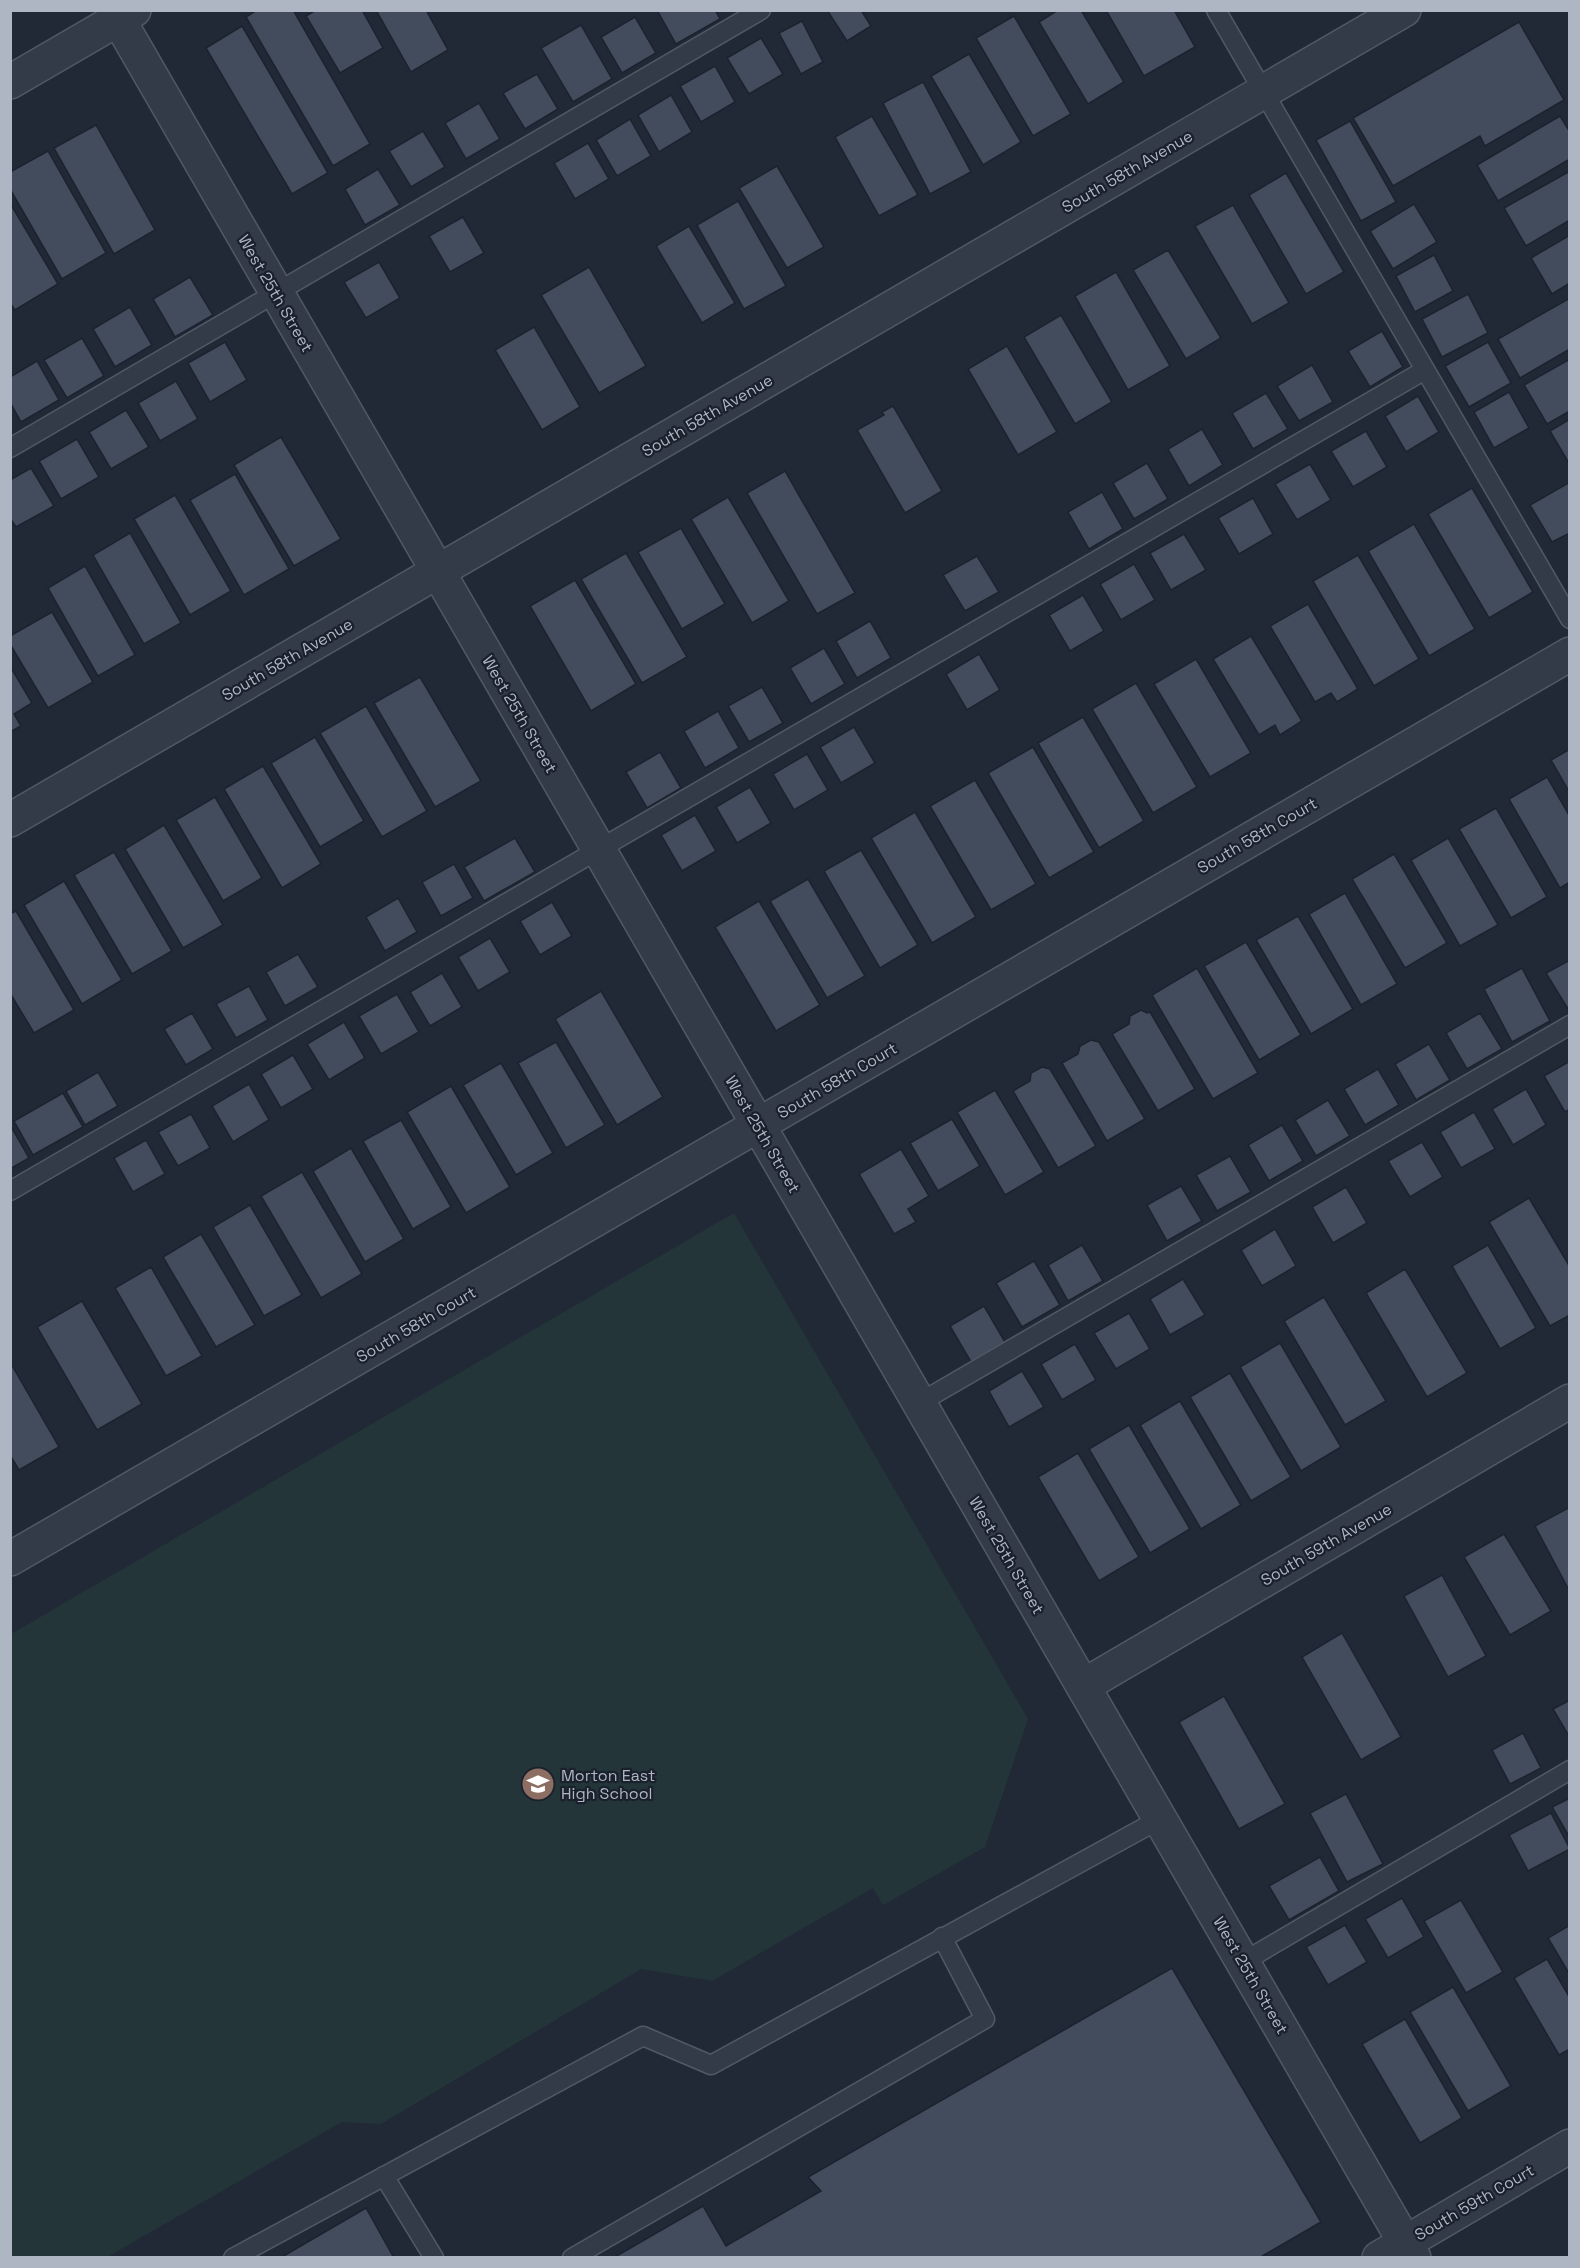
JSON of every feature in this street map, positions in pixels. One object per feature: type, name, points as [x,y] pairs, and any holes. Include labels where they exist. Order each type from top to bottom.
[{"type":"street","name":"South 58th Avenue","points":[[10,820],[1404,10]]},
{"type":"street","name":"West 25th Street","points":[[122,14],[276,293],[1243,1962],[1399,2252]]},
{"type":"street","points":[[10,82],[122,14]]},
{"type":"street","name":"South 58th Court","points":[[10,1559],[1569,654]]},
{"type":"street","name":"South 59th Avenue","points":[[1083,1686],[1569,1401]]},
{"type":"street","name":"South 59th Court","points":[[1399,2252],[1569,2146]]},
{"type":"lane","points":[[10,448],[761,10]]},
{"type":"lane","points":[[1216,10],[1569,619]]},
{"type":"lane","points":[[10,1191],[1425,370]]},
{"type":"lane","points":[[920,1403],[1569,1025]]},
{"type":"lane","points":[[1243,1962],[1569,1770]]},
{"type":"lane","points":[[233,2258],[643,2036],[711,2065],[1160,1819]]},
{"type":"lane","points":[[572,2258],[985,2019],[942,1937]]},
{"type":"lane","points":[[384,2176],[434,2258]]},
{"type":"shaded area","name":"Morton East High School","points":[[734,1213],[1028,1719],[985,1847],[883,1905],[873,1888],[712,1981],[641,1969],[381,2124],[342,2122],[107,2257],[11,2257],[11,1634]]},
{"type":"building","points":[[257,10],[293,10],[370,144],[333,166],[246,17]]},
{"type":"building","points":[[316,10],[362,10],[383,48],[340,73],[306,16]]},
{"type":"building","points":[[376,10],[426,10],[448,50],[411,72]]},
{"type":"building","points":[[657,10],[715,10],[720,19],[676,44]]},
{"type":"building","points":[[827,10],[861,10],[871,26],[847,41]]},
{"type":"building","points":[[1058,10],[1081,10],[1124,82],[1088,104],[1039,22]]},
{"type":"building","points":[[1106,10],[1174,10],[1195,47],[1144,76]]},
{"type":"building","points":[[1014,16],[1071,114],[1033,136],[976,38]]},
{"type":"building","points":[[635,17],[656,53],[622,73],[601,37]]},
{"type":"building","points":[[802,21],[823,62],[801,74],[779,33]]},
{"type":"building","points":[[1519,22],[1564,100],[1485,146],[1480,136],[1393,186],[1353,118]]},
{"type":"building","points":[[581,25],[612,79],[573,102],[541,48]]},
{"type":"building","points":[[242,26],[328,173],[292,194],[206,48]]},
{"type":"building","points":[[761,38],[783,74],[749,94],[727,58]]},
{"type":"building","points":[[969,54],[1021,142],[983,165],[931,76]]},
{"type":"building","points":[[715,66],[735,102],[701,122],[680,86]]},
{"type":"building","points":[[537,74],[558,109],[525,129],[503,93]]},
{"type":"building","points":[[923,82],[971,172],[930,194],[883,103]]},
{"type":"building","points":[[671,95],[692,132],[659,152],[638,115]]},
{"type":"building","points":[[479,103],[500,139],[466,159],[445,123]]},
{"type":"building","points":[[872,116],[918,195],[879,216],[835,137]]},
{"type":"building","points":[[1560,116],[1570,132],[1570,159],[1498,201],[1477,165]]},
{"type":"building","points":[[630,119],[651,156],[617,176],[596,140]]},
{"type":"building","points":[[1350,121],[1396,202],[1361,221],[1316,140]]},
{"type":"building","points":[[96,125],[155,230],[114,254],[54,148]]},
{"type":"building","points":[[423,131],[445,167],[411,187],[389,151]]},
{"type":"building","points":[[588,143],[609,179],[575,199],[554,163]]},
{"type":"building","points":[[48,151],[106,253],[62,279],[10,189],[10,172]]},
{"type":"building","points":[[777,166],[824,247],[787,268],[739,188]]},
{"type":"building","points":[[378,169],[400,205],[365,225],[345,189]]},
{"type":"building","points":[[1570,171],[1570,220],[1526,246],[1504,208]]},
{"type":"building","points":[[1286,173],[1344,272],[1306,294],[1249,195]]},
{"type":"building","points":[[738,201],[786,286],[744,309],[697,225]]},
{"type":"building","points":[[10,203],[58,284],[15,310],[10,303]]},
{"type":"building","points":[[1414,204],[1437,242],[1393,269],[1370,231]]},
{"type":"building","points":[[1233,205],[1289,303],[1252,324],[1195,226]]},
{"type":"building","points":[[463,217],[484,253],[450,272],[429,236]]},
{"type":"building","points":[[689,226],[735,303],[702,323],[656,246]]},
{"type":"building","points":[[1570,235],[1570,283],[1552,294],[1531,258]]},
{"type":"building","points":[[1168,250],[1221,338],[1186,359],[1133,270]]},
{"type":"building","points":[[1434,255],[1453,291],[1415,312],[1396,276]]},
{"type":"building","points":[[379,262],[400,298],[366,318],[344,282]]},
{"type":"building","points":[[589,267],[646,366],[599,393],[541,295]]},
{"type":"building","points":[[1116,272],[1170,366],[1128,390],[1075,296]]},
{"type":"building","points":[[190,277],[213,315],[175,337],[153,299]]},
{"type":"building","points":[[1468,294],[1488,333],[1442,357],[1422,319]]},
{"type":"building","points":[[1570,298],[1570,349],[1520,378],[1498,339]]},
{"type":"building","points":[[130,307],[152,345],[115,367],[93,329]]},
{"type":"building","points":[[1061,315],[1112,402],[1075,424],[1024,337]]},
{"type":"building","points":[[534,327],[580,407],[542,430],[495,350]]},
{"type":"building","points":[[1382,331],[1403,367],[1370,387],[1348,351]]},
{"type":"building","points":[[82,338],[104,376],[67,398],[44,360]]},
{"type":"building","points":[[225,342],[247,380],[210,402],[188,363]]},
{"type":"building","points":[[1488,342],[1511,383],[1469,407],[1445,366]]},
{"type":"building","points":[[1007,346],[1057,432],[1018,455],[968,369]]},
{"type":"building","points":[[1570,359],[1570,411],[1547,424],[1524,385]]},
{"type":"building","points":[[37,361],[59,400],[21,422],[10,402],[10,377]]},
{"type":"building","points":[[1312,365],[1333,402],[1299,421],[1277,386]]},
{"type":"building","points":[[176,381],[198,419],[160,441],[138,403]]},
{"type":"building","points":[[1509,392],[1529,428],[1494,448],[1474,412]]},
{"type":"building","points":[[1266,393],[1288,429],[1253,449],[1232,413]]},
{"type":"building","points":[[1418,396],[1439,432],[1406,452],[1385,416]]},
{"type":"building","points":[[893,406],[942,491],[905,513],[857,430],[884,415],[882,412]]},
{"type":"building","points":[[126,410],[149,447],[111,469],[89,432]]},
{"type":"building","points":[[1570,419],[1570,465],[1550,431]]},
{"type":"building","points":[[1202,429],[1223,465],[1189,486],[1168,449]]},
{"type":"building","points":[[1366,431],[1387,467],[1353,487],[1331,451]]},
{"type":"building","points":[[281,437],[341,539],[294,566],[234,465]]},
{"type":"building","points":[[77,439],[99,477],[61,499],[39,461]]},
{"type":"building","points":[[1147,463],[1168,499],[1134,519],[1113,483]]},
{"type":"building","points":[[1310,464],[1331,500],[1297,520],[1275,484]]},
{"type":"building","points":[[31,468],[54,506],[16,527],[10,518],[10,480]]},
{"type":"building","points":[[785,471],[855,593],[817,614],[747,493]]},
{"type":"building","points":[[235,474],[289,569],[244,595],[190,500]]},
{"type":"building","points":[[1570,482],[1570,533],[1552,542],[1530,505]]},
{"type":"building","points":[[1472,488],[1533,592],[1489,618],[1428,514]]},
{"type":"building","points":[[1102,492],[1123,529],[1089,549],[1068,512]]},
{"type":"building","points":[[175,495],[231,591],[190,615],[134,519]]},
{"type":"building","points":[[728,497],[789,601],[752,623],[691,519]]},
{"type":"building","points":[[1253,498],[1273,534],[1239,554],[1218,518]]},
{"type":"building","points":[[1414,524],[1475,629],[1429,656],[1368,551]]},
{"type":"building","points":[[681,528],[725,604],[682,629],[638,552]]},
{"type":"building","points":[[130,533],[181,623],[144,644],[93,555]]},
{"type":"building","points":[[1184,534],[1206,570],[1171,590],[1150,553]]},
{"type":"building","points":[[626,553],[687,657],[642,683],[581,579]]},
{"type":"building","points":[[1358,555],[1419,659],[1374,686],[1313,581]]},
{"type":"building","points":[[977,556],[999,592],[965,611],[943,575]]},
{"type":"building","points":[[1134,564],[1155,600],[1121,620],[1100,584]]},
{"type":"building","points":[[85,566],[135,655],[98,676],[48,588]]},
{"type":"building","points":[[575,580],[636,684],[591,711],[530,606]]},
{"type":"building","points":[[1083,595],[1104,631],[1070,651],[1049,615]]},
{"type":"building","points":[[1308,604],[1358,689],[1337,702],[1331,693],[1315,702],[1270,626]]},
{"type":"building","points":[[52,612],[93,682],[48,708],[10,644],[10,636]]},
{"type":"building","points":[[870,621],[891,658],[857,678],[836,641]]},
{"type":"building","points":[[1251,636],[1302,721],[1280,735],[1275,725],[1259,735],[1213,659]]},
{"type":"building","points":[[824,648],[845,684],[811,704],[790,668]]},
{"type":"building","points":[[979,654],[1000,690],[967,710],[946,674]]},
{"type":"building","points":[[1196,659],[1251,753],[1210,777],[1154,684]]},
{"type":"building","points":[[10,666],[32,703],[14,714],[21,726],[10,732]]},
{"type":"building","points":[[420,677],[481,781],[435,807],[374,703]]},
{"type":"building","points":[[1136,683],[1197,787],[1153,813],[1092,709]]},
{"type":"building","points":[[762,687],[783,723],[749,742],[728,706]]},
{"type":"building","points":[[366,706],[427,811],[382,837],[320,733]]},
{"type":"building","points":[[718,711],[739,748],[705,768],[684,731]]},
{"type":"building","points":[[1083,717],[1144,821],[1099,848],[1038,743]]},
{"type":"building","points":[[854,727],[875,763],[841,783],[820,747]]},
{"type":"building","points":[[315,737],[364,821],[320,847],[271,763]]},
{"type":"building","points":[[1033,747],[1094,852],[1049,878],[988,773]]},
{"type":"building","points":[[1570,749],[1570,793],[1551,760]]},
{"type":"building","points":[[660,752],[681,788],[647,808],[626,772]]},
{"type":"building","points":[[807,754],[828,790],[794,810],[773,774]]},
{"type":"building","points":[[263,766],[321,864],[282,888],[224,789]]},
{"type":"building","points":[[1547,777],[1570,817],[1570,882],[1560,888],[1509,799]]},
{"type":"building","points":[[975,780],[1036,884],[991,910],[930,806]]},
{"type":"building","points":[[750,787],[771,823],[737,843],[716,807]]},
{"type":"building","points":[[215,797],[262,878],[223,901],[176,820]]},
{"type":"building","points":[[1496,808],[1547,897],[1511,918],[1459,829]]},
{"type":"building","points":[[915,812],[976,917],[932,943],[871,838]]},
{"type":"building","points":[[695,815],[716,851],[682,871],[661,835]]},
{"type":"building","points":[[164,825],[223,925],[183,948],[125,849]]},
{"type":"building","points":[[515,838],[535,872],[484,901],[464,867]]},
{"type":"building","points":[[1448,838],[1498,925],[1460,946],[1411,860]]},
{"type":"building","points":[[861,850],[918,945],[880,968],[824,871]]},
{"type":"building","points":[[114,852],[172,951],[132,974],[74,875]]},
{"type":"building","points":[[1394,854],[1447,943],[1405,968],[1352,879]]},
{"type":"building","points":[[454,864],[473,898],[441,916],[422,882]]},
{"type":"building","points":[[808,879],[865,976],[827,998],[770,901]]},
{"type":"building","points":[[64,881],[122,980],[82,1004],[24,905]]},
{"type":"building","points":[[1345,893],[1397,984],[1361,1005],[1309,914]]},
{"type":"building","points":[[398,898],[417,932],[385,951],[366,917]]},
{"type":"building","points":[[759,901],[820,1005],[776,1031],[715,927]]},
{"type":"building","points":[[552,902],[572,936],[540,955],[520,921]]},
{"type":"building","points":[[16,911],[74,1010],[34,1033],[10,993],[10,914]]},
{"type":"building","points":[[1298,916],[1353,1009],[1311,1034],[1256,940]]},
{"type":"building","points":[[490,938],[510,972],[478,991],[458,957]]},
{"type":"building","points":[[1246,942],[1301,1035],[1259,1060],[1204,966]]},
{"type":"building","points":[[298,954],[318,987],[285,1006],[266,972]]},
{"type":"building","points":[[1570,960],[1570,1008],[1568,1009],[1546,973]]},
{"type":"building","points":[[1197,968],[1258,1073],[1213,1099],[1152,995]]},
{"type":"building","points":[[1522,968],[1550,1021],[1512,1042],[1484,989]]},
{"type":"building","points":[[442,973],[462,1007],[430,1026],[410,992]]},
{"type":"building","points":[[249,986],[268,1020],[236,1038],[216,1004]]},
{"type":"building","points":[[601,991],[663,1097],[617,1125],[555,1019]]},
{"type":"building","points":[[397,994],[419,1032],[381,1054],[359,1016]]},
{"type":"building","points":[[1141,1010],[1150,1012],[1195,1089],[1158,1111],[1112,1034],[1129,1024],[1130,1016]]},
{"type":"building","points":[[192,1013],[213,1049],[186,1065],[164,1029]]},
{"type":"building","points":[[1480,1013],[1502,1049],[1467,1069],[1446,1033]]},
{"type":"building","points":[[344,1022],[365,1058],[329,1080],[307,1044]]},
{"type":"building","points":[[1091,1040],[1099,1042],[1145,1119],[1107,1141],[1062,1063],[1078,1054],[1080,1046]]},
{"type":"building","points":[[556,1042],[605,1125],[566,1148],[518,1063]]},
{"type":"building","points":[[1429,1044],[1450,1080],[1416,1100],[1395,1064]]},
{"type":"building","points":[[293,1055],[313,1089],[281,1108],[261,1074]]},
{"type":"building","points":[[1570,1061],[1570,1109],[1565,1112],[1544,1076]]},
{"type":"building","points":[[501,1063],[553,1153],[516,1175],[463,1085]]},
{"type":"building","points":[[1042,1067],[1050,1069],[1096,1146],[1058,1168],[1013,1091],[1030,1081],[1031,1073]]},
{"type":"building","points":[[1378,1069],[1399,1105],[1365,1125],[1344,1089]]},
{"type":"building","points":[[98,1072],[118,1106],[85,1125],[66,1091]]},
{"type":"building","points":[[249,1084],[269,1120],[233,1142],[212,1106]]},
{"type":"building","points":[[451,1086],[510,1187],[466,1213],[407,1112]]},
{"type":"building","points":[[1526,1089],[1546,1125],[1513,1145],[1492,1109]]},
{"type":"building","points":[[995,1090],[1044,1172],[1005,1195],[957,1112]]},
{"type":"building","points":[[63,1093],[83,1127],[33,1155],[14,1121]]},
{"type":"building","points":[[1328,1100],[1350,1136],[1316,1156],[1295,1120]]},
{"type":"building","points":[[1474,1112],[1495,1149],[1461,1168],[1440,1132]]},
{"type":"building","points":[[191,1114],[210,1148],[178,1166],[158,1132]]},
{"type":"building","points":[[952,1119],[980,1166],[938,1191],[910,1143]]},
{"type":"building","points":[[401,1120],[451,1207],[413,1229],[363,1141]]},
{"type":"building","points":[[10,1125],[29,1158],[10,1169]]},
{"type":"building","points":[[1282,1125],[1303,1161],[1269,1181],[1248,1145]]},
{"type":"building","points":[[146,1140],[165,1174],[133,1192],[114,1158]]},
{"type":"building","points":[[1422,1142],[1443,1177],[1410,1197],[1388,1161]]},
{"type":"building","points":[[351,1148],[404,1239],[365,1262],[313,1171]]},
{"type":"building","points":[[901,1149],[929,1196],[908,1209],[916,1222],[894,1234],[859,1174]]},
{"type":"building","points":[[1230,1156],[1251,1192],[1217,1211],[1196,1175]]},
{"type":"building","points":[[302,1172],[362,1274],[321,1298],[261,1196]]},
{"type":"building","points":[[1181,1186],[1202,1221],[1167,1241],[1147,1205]]},
{"type":"building","points":[[1346,1187],[1367,1223],[1333,1243],[1312,1207]]},
{"type":"building","points":[[1529,1198],[1570,1267],[1570,1315],[1550,1326],[1489,1222]]},
{"type":"building","points":[[250,1205],[302,1295],[264,1316],[213,1227]]},
{"type":"building","points":[[1275,1229],[1296,1266],[1262,1286],[1241,1250]]},
{"type":"building","points":[[201,1234],[255,1325],[216,1347],[163,1257]]},
{"type":"building","points":[[1082,1245],[1103,1281],[1068,1301],[1048,1265]]},
{"type":"building","points":[[1488,1245],[1536,1328],[1500,1349],[1452,1266]]},
{"type":"building","points":[[1034,1261],[1060,1305],[1022,1327],[996,1283]]},
{"type":"building","points":[[151,1267],[202,1356],[166,1376],[115,1288]]},
{"type":"building","points":[[1405,1269],[1467,1373],[1427,1397],[1366,1293]]},
{"type":"building","points":[[1183,1279],[1205,1315],[1170,1335],[1150,1299]]},
{"type":"building","points":[[1324,1297],[1386,1401],[1345,1425],[1284,1321]]},
{"type":"building","points":[[82,1301],[142,1404],[97,1430],[37,1327]]},
{"type":"building","points":[[984,1306],[1005,1342],[971,1362],[950,1326]]},
{"type":"building","points":[[1129,1313],[1150,1349],[1116,1369],[1094,1333]]},
{"type":"building","points":[[1280,1343],[1341,1447],[1301,1471],[1240,1367]]},
{"type":"building","points":[[1075,1344],[1096,1380],[1062,1400],[1041,1364]]},
{"type":"building","points":[[10,1362],[59,1447],[19,1470],[10,1455]]},
{"type":"building","points":[[1022,1371],[1044,1407],[1009,1427],[989,1391]]},
{"type":"building","points":[[1230,1373],[1291,1477],[1251,1501],[1190,1397]]},
{"type":"building","points":[[1180,1401],[1241,1505],[1201,1529],[1140,1425]]},
{"type":"building","points":[[1129,1425],[1190,1529],[1150,1553],[1089,1449]]},
{"type":"building","points":[[1078,1453],[1139,1557],[1099,1581],[1038,1477]]},
{"type":"building","points":[[1570,1507],[1570,1592],[1535,1526]]},
{"type":"building","points":[[1504,1534],[1551,1611],[1510,1635],[1464,1557]]},
{"type":"building","points":[[1442,1575],[1486,1656],[1448,1677],[1404,1596]]},
{"type":"building","points":[[1342,1633],[1401,1737],[1361,1760],[1302,1657]]},
{"type":"building","points":[[1224,1696],[1285,1804],[1239,1829],[1179,1722]]},
{"type":"building","points":[[1570,1700],[1570,1738],[1553,1709]]},
{"type":"building","points":[[1523,1733],[1541,1768],[1510,1784],[1492,1750]]},
{"type":"building","points":[[1346,1794],[1383,1864],[1347,1882],[1310,1813]]},
{"type":"building","points":[[1570,1798],[1570,1838],[1552,1807]]},
{"type":"building","points":[[1551,1813],[1570,1849],[1528,1871],[1509,1835]]},
{"type":"building","points":[[1320,1857],[1339,1891],[1289,1920],[1269,1886]]},
{"type":"building","points":[[1402,1898],[1424,1937],[1388,1958],[1365,1919]]},
{"type":"building","points":[[1461,1900],[1503,1972],[1466,1993],[1424,1921]]},
{"type":"building","points":[[1345,1925],[1367,1962],[1328,1985],[1306,1947]]},
{"type":"building","points":[[1570,1925],[1570,1975],[1548,1938]]},
{"type":"building","points":[[1547,1959],[1570,1998],[1570,2049],[1559,2055],[1514,1978]]},
{"type":"building","points":[[1172,1968],[1321,2222],[1259,2258],[613,2258],[703,2206],[726,2246],[821,2191],[808,2177]]},
{"type":"building","points":[[1453,1987],[1511,2086],[1468,2111],[1410,2012]]},
{"type":"building","points":[[1405,2019],[1462,2118],[1420,2143],[1362,2044]]},
{"type":"building","points":[[366,2208],[394,2258],[280,2258]]},
{"type":"place","name":"Morton East High School","points":[[538,1784]]}]
